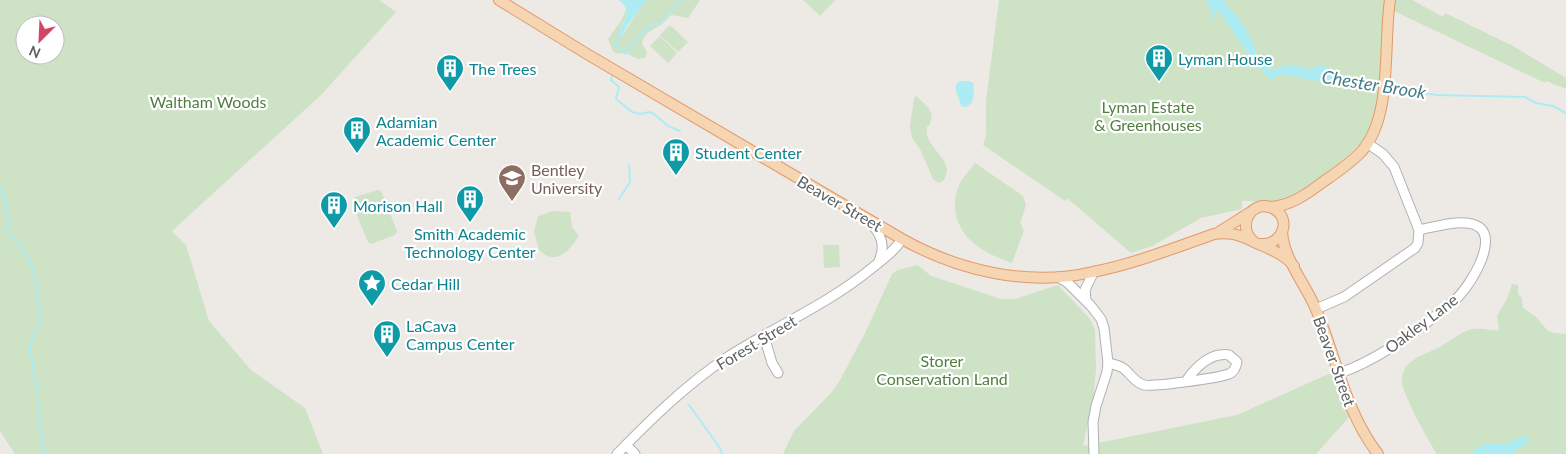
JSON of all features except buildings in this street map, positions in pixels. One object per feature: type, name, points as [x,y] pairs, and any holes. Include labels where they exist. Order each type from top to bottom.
[{"type":"main road","name":"Beaver Street","points":[[499,0],[587,54],[902,239],[937,257],[968,268],[1013,276],[1058,277],[1093,272],[1125,264],[1214,234],[1252,211]]},
{"type":"main road","points":[[1294,201],[1286,211],[1283,228],[1275,241],[1266,244],[1256,242],[1247,233],[1245,225],[1247,217],[1252,211],[1260,207],[1280,206],[1294,201],[1349,162],[1368,143],[1377,122],[1383,97],[1390,0]]},
{"type":"main road","points":[[1268,207],[1279,213],[1283,228]]},
{"type":"main road","name":"Beaver Street","points":[[1283,228],[1285,246],[1316,309],[1360,427],[1378,454]]},
{"type":"main road","name":"Beaver Street","points":[[1214,234],[1236,233],[1280,254],[1294,266]]},
{"type":"street","points":[[1316,309],[1344,297],[1415,248],[1418,244],[1419,230],[1392,164],[1383,154],[1368,143]]},
{"type":"street","points":[[855,211],[874,226],[880,236],[883,250],[878,263]]},
{"type":"street","name":"Oakley Lane","points":[[1340,373],[1363,364],[1392,346],[1456,299],[1472,281],[1482,259],[1485,246],[1484,237],[1478,227],[1473,224],[1464,223],[1419,230]]},
{"type":"street","name":"Forest Street","points":[[618,454],[658,412],[707,372],[735,353],[835,295],[878,263],[902,239]]},
{"type":"street","points":[[1086,300],[1086,290],[1093,272]]},
{"type":"street","points":[[1058,277],[1068,282],[1102,319],[1108,363],[1093,422],[1094,454]]},
{"type":"street","points":[[764,336],[773,366],[778,372]]},
{"type":"street","points":[[1108,363],[1123,368],[1135,380],[1143,385],[1150,386],[1186,381],[1229,374],[1234,371],[1237,362],[1230,355],[1217,355],[1196,369],[1186,381]]},
{"type":"street","points":[[626,445],[635,454]]},
{"type":"green space","name":"Waltham Woods","points":[[0,0],[379,0],[396,12],[321,95],[172,231],[186,245],[209,321],[251,370],[305,408],[323,454],[15,454],[0,431]]},
{"type":"green space","points":[[647,0],[700,0],[688,18],[671,15],[645,36],[642,44],[647,52],[645,58],[638,59],[628,54],[616,53],[613,51],[608,39],[621,21],[627,8],[626,16],[620,29],[623,35]]},
{"type":"green space","points":[[803,0],[835,0],[820,16]]},
{"type":"green space","name":"Lyman Estate & Greenhouses","points":[[999,0],[1385,0],[1378,96],[1373,119],[1363,140],[1348,156],[1300,191],[1276,201],[1242,201],[1242,209],[1201,218],[1152,246],[1131,253],[1067,198],[1065,201],[983,145],[986,135],[986,101]]},
{"type":"green space","points":[[1396,0],[1412,0],[1443,17],[1445,13],[1513,46],[1566,78],[1566,89],[1546,81],[1545,83],[1394,11]]},
{"type":"green space","points":[[670,25],[688,42],[678,52],[660,35]]},
{"type":"green space","points":[[660,36],[677,53],[668,63],[650,46]]},
{"type":"green space","points":[[916,96],[928,107],[932,114],[930,124],[927,127],[927,133],[932,145],[946,166],[947,172],[944,180],[939,183],[933,179],[920,149],[912,138],[910,126]]},
{"type":"green space","points":[[975,163],[1023,196],[1026,205],[1020,223],[1024,230],[1012,263],[994,256],[977,246],[959,225],[955,211],[957,192],[959,185]]},
{"type":"green space","points":[[378,190],[381,191],[397,231],[395,235],[371,244],[368,242],[352,203],[355,197]]},
{"type":"green space","points":[[553,211],[570,212],[572,227],[579,236],[567,251],[557,257],[545,255],[539,250],[534,232],[538,216]]},
{"type":"green space","points":[[823,245],[839,245],[840,267],[824,268]]},
{"type":"green space","name":"Storer Conservation Land","points":[[918,265],[931,276],[1001,299],[1015,299],[1058,285],[1090,319],[1095,330],[1096,369],[1094,393],[1083,446],[1237,415],[1333,372],[1350,416],[1316,454],[783,454],[794,431],[832,392],[839,382],[865,333],[892,274],[898,270]]},
{"type":"green space","points":[[1512,284],[1518,285],[1518,294],[1522,298],[1523,308],[1535,316],[1548,331],[1566,334],[1566,454],[1437,454],[1406,396],[1402,380],[1404,370],[1417,358],[1468,330],[1479,328],[1499,330],[1497,316],[1507,299]]},
{"type":"water","points":[[619,0],[647,0],[620,37],[618,34],[627,12]]},
{"type":"water","points":[[1205,0],[1223,0],[1246,28],[1260,61],[1267,67],[1274,69],[1291,65],[1313,69],[1320,65],[1342,75],[1362,80],[1372,87],[1351,81],[1318,81],[1280,74],[1272,80],[1270,79],[1259,68],[1239,41],[1222,14],[1215,11],[1212,19],[1209,5]]},
{"type":"water","points":[[970,81],[974,84],[973,101],[966,107],[961,106],[955,87],[958,82]]},
{"type":"water","points":[[1523,436],[1527,437],[1529,441],[1517,449],[1514,454],[1472,454],[1473,451],[1485,444],[1502,444]]},
{"type":"waterway","points":[[619,36],[614,45],[626,54],[641,34],[651,26],[660,23],[673,11],[676,4],[682,0]]},
{"type":"waterway","points":[[612,76],[611,80],[619,87],[616,99],[632,112],[640,114],[649,112],[668,126],[680,131]]},
{"type":"waterway","name":"Chester Brook","points":[[1371,86],[1381,87]]},
{"type":"waterway","name":"Chester Brook","points":[[1388,88],[1437,95],[1525,97],[1536,103],[1553,106],[1566,113]]},
{"type":"waterway","points":[[619,199],[630,182],[629,165]]},
{"type":"waterway","points":[[0,188],[6,199],[7,231],[19,245],[28,260],[38,290],[36,293],[40,307],[38,315],[40,320],[31,345],[34,379],[38,395]]},
{"type":"waterway","points":[[38,402],[38,420],[43,436],[43,454]]},
{"type":"waterway","points":[[689,405],[720,448],[722,454]]},
{"type":"place","name":"Lyman House","points":[[1159,82]]},
{"type":"place","name":"The Trees","points":[[450,92]]},
{"type":"place","name":"Adamian Academic Center","points":[[357,154]]},
{"type":"place","name":"Student Center","points":[[676,176]]},
{"type":"place","name":"Bentley University","points":[[512,202]]},
{"type":"place","name":"Smith Academic Technology Center","points":[[470,223]]},
{"type":"place","name":"Morison Hall","points":[[334,229]]},
{"type":"place","name":"Cedar Hill","points":[[372,307]]},
{"type":"place","name":"LaCava Campus Center","points":[[387,358]]}]
